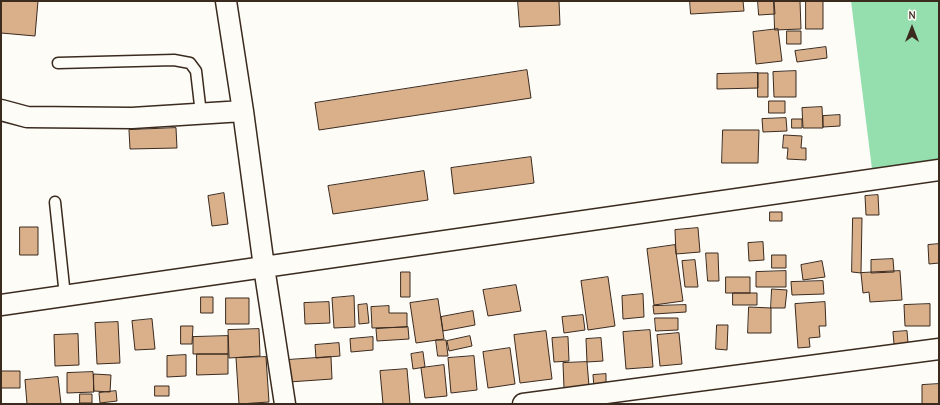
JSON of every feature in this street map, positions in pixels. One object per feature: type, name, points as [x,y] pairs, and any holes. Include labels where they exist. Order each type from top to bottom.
[{"type":"street","points":[[226,1],[285,404]]},
{"type":"street","points":[[1,110],[28,117],[132,118],[243,111]]},
{"type":"street","points":[[1,305],[939,170]]},
{"type":"street","points":[[523,404],[561,401],[939,349]]},
{"type":"lane","points":[[58,63],[174,60],[190,63],[196,71],[201,114]]},
{"type":"lane","points":[[55,202],[65,296]]},
{"type":"green space","points":[[851,1],[939,1],[939,161],[872,169]]},
{"type":"building","points":[[1,1],[38,1],[35,36],[1,33]]},
{"type":"building","points":[[518,1],[559,1],[560,25],[520,27]]},
{"type":"building","points":[[690,1],[743,1],[744,11],[691,14]]},
{"type":"building","points":[[758,1],[774,1],[775,14],[759,15]]},
{"type":"building","points":[[774,1],[800,1],[801,29],[775,30]]},
{"type":"building","points":[[806,1],[823,1],[823,29],[806,29]]},
{"type":"building","points":[[778,29],[782,61],[756,64],[753,32]]},
{"type":"building","points":[[787,31],[801,31],[801,44],[787,44]]},
{"type":"building","points":[[826,47],[827,58],[797,62],[795,51]]},
{"type":"building","points":[[527,70],[531,98],[319,130],[315,103]]},
{"type":"building","points":[[796,71],[796,97],[774,97],[773,72]]},
{"type":"building","points":[[758,73],[758,88],[717,89],[717,74]]},
{"type":"building","points":[[758,73],[768,73],[768,97],[758,97]]},
{"type":"building","points":[[769,101],[785,101],[785,113],[769,113]]},
{"type":"building","points":[[822,107],[823,128],[803,128],[802,108]]},
{"type":"building","points":[[840,115],[840,126],[823,127],[823,116]]},
{"type":"building","points":[[786,118],[787,131],[763,132],[762,119]]},
{"type":"building","points":[[792,119],[802,119],[802,128],[792,128]]},
{"type":"building","points":[[176,128],[177,148],[130,149],[129,130]]},
{"type":"building","points":[[723,130],[759,130],[758,163],[722,163]]},
{"type":"building","points":[[784,135],[802,136],[801,148],[806,148],[806,160],[787,159],[788,148],[783,148]]},
{"type":"building","points":[[531,157],[534,183],[454,194],[451,168]]},
{"type":"building","points":[[424,171],[428,200],[333,214],[328,186]]},
{"type":"building","points":[[224,193],[228,224],[212,226],[208,196]]},
{"type":"building","points":[[878,195],[879,215],[866,215],[865,196]]},
{"type":"building","points":[[770,212],[782,212],[782,221],[770,221]]},
{"type":"building","points":[[853,218],[862,218],[861,273],[852,272]]},
{"type":"building","points":[[20,227],[38,227],[38,255],[20,255]]},
{"type":"building","points":[[698,228],[700,252],[676,254],[675,230]]},
{"type":"building","points":[[763,242],[764,260],[749,261],[748,243]]},
{"type":"building","points":[[939,244],[939,263],[929,264],[928,245]]},
{"type":"building","points":[[675,245],[683,301],[654,305],[647,249]]},
{"type":"building","points":[[706,253],[718,253],[719,281],[708,281]]},
{"type":"building","points":[[772,255],[786,255],[786,268],[772,268]]},
{"type":"building","points":[[893,259],[894,272],[871,273],[871,260]]},
{"type":"building","points":[[695,260],[698,287],[685,287],[682,261]]},
{"type":"building","points":[[822,261],[825,277],[803,280],[801,265]]},
{"type":"building","points":[[786,271],[786,287],[756,287],[756,272]]},
{"type":"building","points":[[900,271],[902,300],[870,302],[869,292],[863,293],[861,273]]},
{"type":"building","points":[[401,272],[410,272],[410,297],[401,297]]},
{"type":"building","points":[[608,277],[615,326],[588,330],[581,281]]},
{"type":"building","points":[[726,277],[750,277],[750,293],[726,293]]},
{"type":"building","points":[[823,281],[824,294],[792,295],[791,282]]},
{"type":"building","points":[[516,285],[521,311],[488,316],[483,290]]},
{"type":"building","points":[[772,289],[787,290],[785,308],[771,308]]},
{"type":"building","points":[[733,293],[757,293],[757,305],[733,305]]},
{"type":"building","points":[[643,294],[644,317],[623,319],[622,296]]},
{"type":"building","points":[[354,296],[355,327],[334,328],[332,298]]},
{"type":"building","points":[[201,297],[213,297],[213,313],[201,313]]},
{"type":"building","points":[[226,298],[249,298],[249,324],[226,324]]},
{"type":"building","points":[[438,299],[444,339],[416,343],[410,303]]},
{"type":"building","points":[[329,302],[330,323],[305,324],[304,303]]},
{"type":"building","points":[[825,302],[826,326],[819,326],[820,337],[809,338],[810,347],[798,348],[795,304]]},
{"type":"building","points":[[367,304],[369,323],[359,324],[358,305]]},
{"type":"building","points":[[930,304],[930,326],[905,326],[904,305]]},
{"type":"building","points":[[686,305],[686,312],[654,314],[653,306]]},
{"type":"building","points":[[389,306],[389,313],[407,313],[407,327],[372,328],[371,307]]},
{"type":"building","points":[[749,307],[771,308],[771,333],[748,333]]},
{"type":"building","points":[[473,311],[475,325],[443,331],[441,317]]},
{"type":"building","points":[[583,315],[585,330],[564,333],[562,317]]},
{"type":"building","points":[[655,318],[678,318],[678,330],[656,331]]},
{"type":"building","points":[[152,319],[155,349],[135,350],[132,321]]},
{"type":"building","points":[[118,322],[120,363],[97,364],[95,323]]},
{"type":"building","points":[[717,325],[728,325],[727,350],[716,349]]},
{"type":"building","points":[[181,326],[193,326],[192,344],[181,344]]},
{"type":"building","points":[[408,327],[409,339],[377,341],[376,329]]},
{"type":"building","points":[[259,329],[260,356],[229,358],[228,330]]},
{"type":"building","points":[[650,330],[653,367],[626,369],[623,332]]},
{"type":"building","points":[[546,331],[552,379],[520,383],[514,335]]},
{"type":"building","points":[[907,331],[908,343],[894,344],[893,332]]},
{"type":"building","points":[[679,333],[682,364],[660,366],[657,335]]},
{"type":"building","points":[[78,334],[79,365],[55,366],[54,335]]},
{"type":"building","points":[[228,336],[228,354],[193,354],[193,337]]},
{"type":"building","points":[[470,336],[472,346],[449,351],[447,341]]},
{"type":"building","points":[[373,337],[373,350],[351,352],[350,339]]},
{"type":"building","points":[[568,337],[569,361],[554,362],[552,338]]},
{"type":"building","points":[[601,338],[603,361],[587,362],[586,339]]},
{"type":"building","points":[[436,340],[446,340],[448,356],[438,356]]},
{"type":"building","points":[[339,343],[340,356],[316,358],[315,345]]},
{"type":"building","points":[[510,348],[515,384],[488,388],[483,352]]},
{"type":"building","points":[[423,352],[425,367],[413,369],[411,354]]},
{"type":"building","points":[[197,354],[228,354],[228,374],[197,375]]},
{"type":"building","points":[[186,355],[186,376],[167,377],[167,356]]},
{"type":"building","points":[[474,356],[477,390],[451,393],[448,358]]},
{"type":"building","points":[[266,357],[269,402],[239,404],[236,358]]},
{"type":"building","points":[[331,357],[332,379],[289,382],[287,360]]},
{"type":"building","points":[[587,362],[589,386],[564,388],[563,363]]},
{"type":"building","points":[[444,365],[447,396],[425,398],[421,368]]},
{"type":"building","points":[[407,369],[410,404],[383,404],[380,371]]},
{"type":"building","points":[[1,371],[20,371],[20,388],[1,388]]},
{"type":"building","points":[[93,372],[94,392],[67,393],[67,373]]},
{"type":"building","points":[[94,374],[111,375],[110,392],[94,391]]},
{"type":"building","points":[[606,374],[606,386],[594,387],[593,375]]},
{"type":"building","points":[[58,377],[61,404],[27,404],[25,380]]},
{"type":"building","points":[[939,384],[939,404],[922,404],[922,385]]},
{"type":"building","points":[[155,386],[169,386],[169,396],[155,396]]},
{"type":"building","points":[[116,391],[117,401],[100,403],[99,393]]},
{"type":"building","points":[[80,394],[92,394],[92,403],[80,403]]}]
